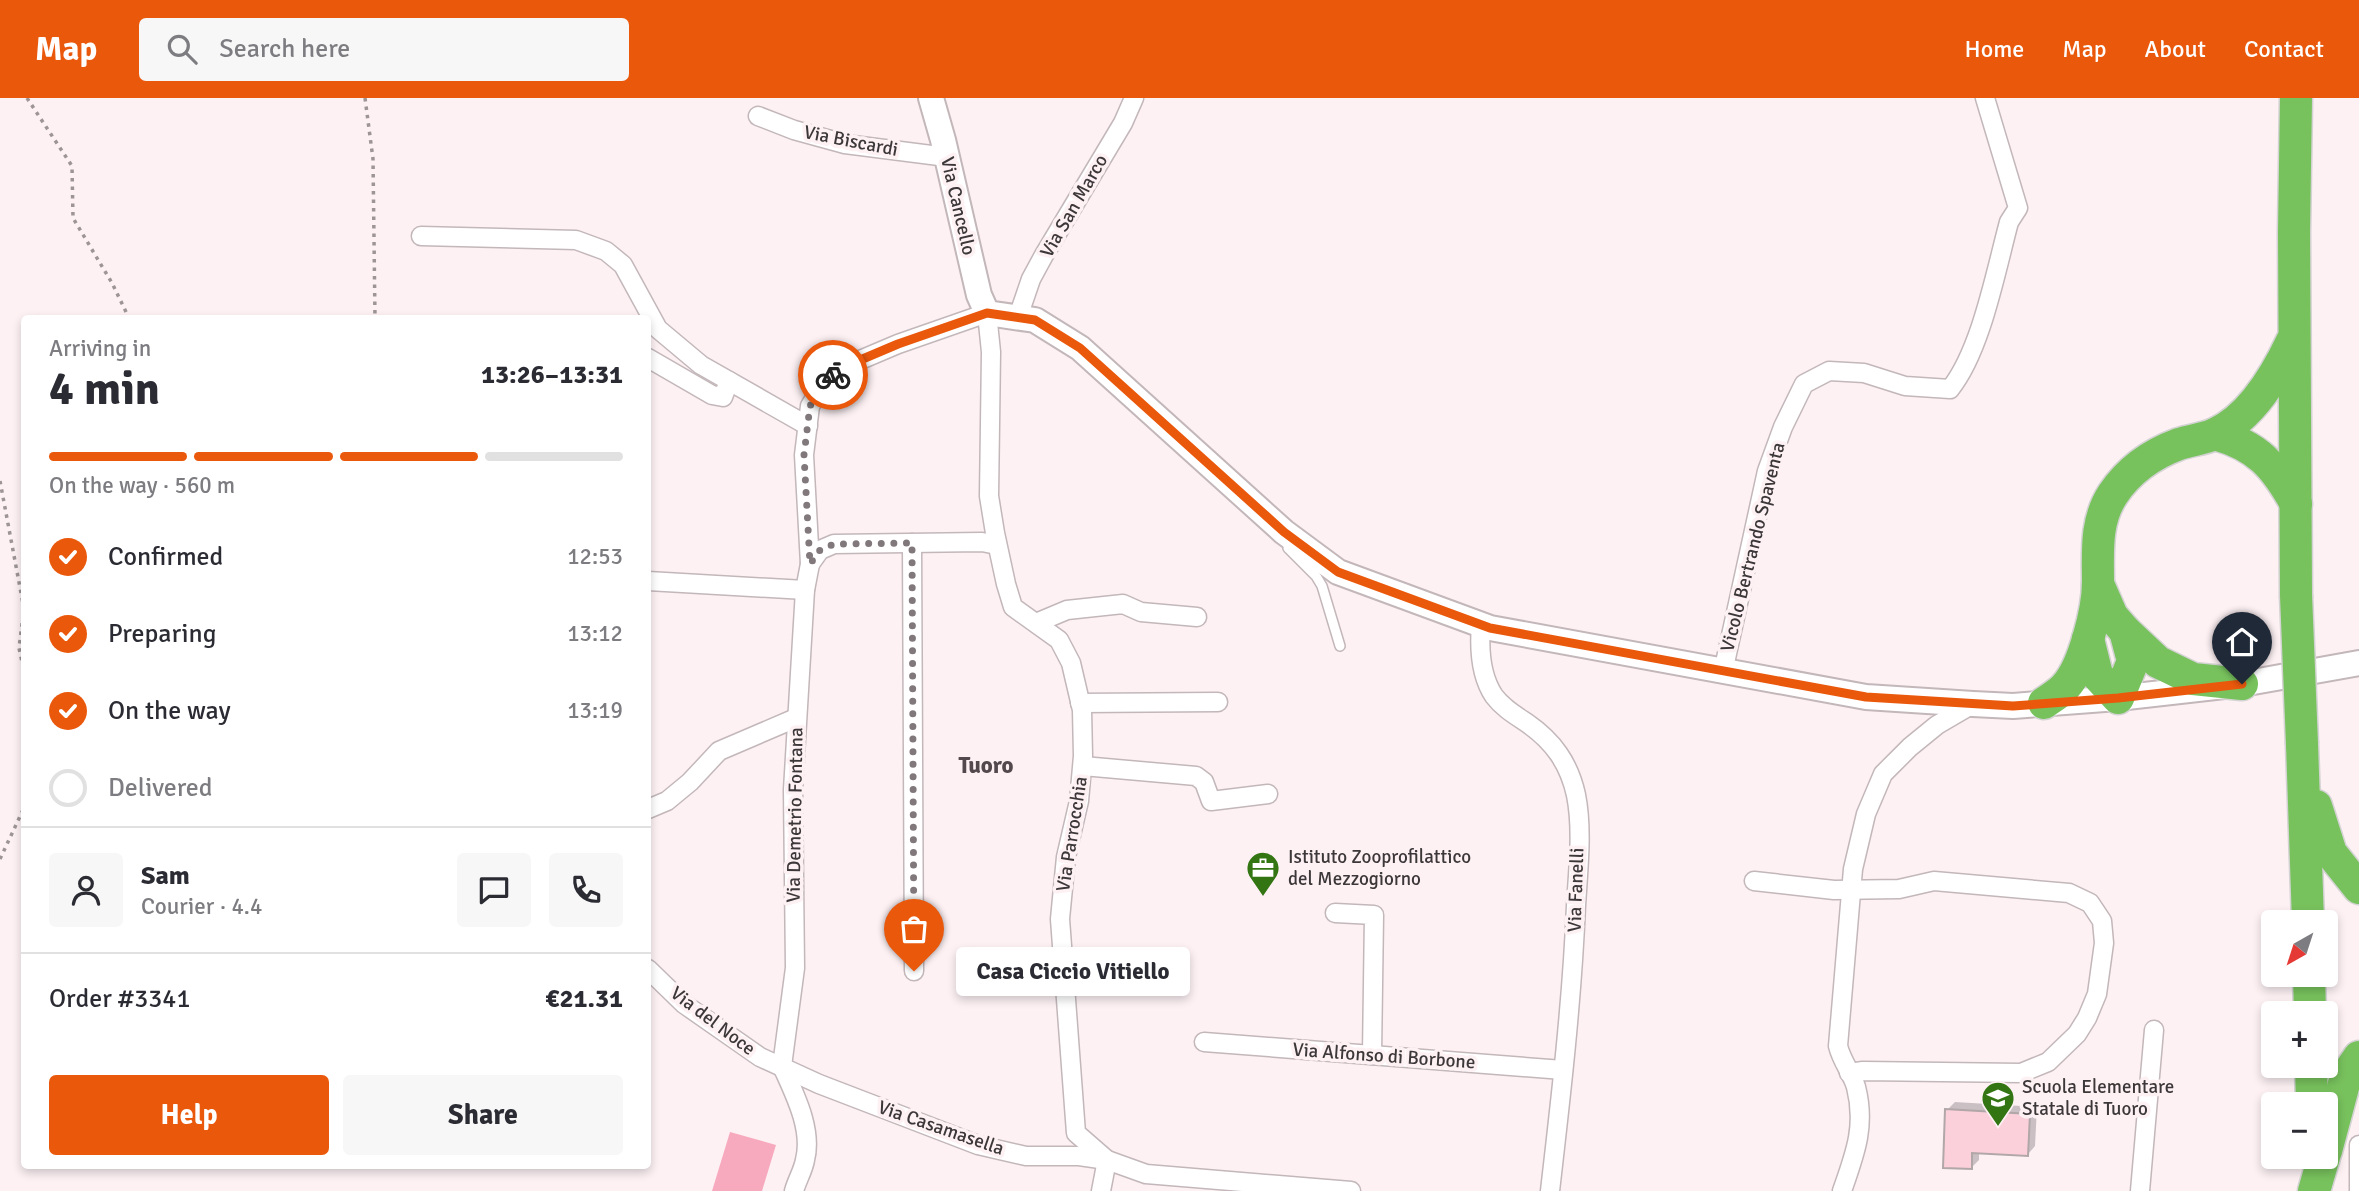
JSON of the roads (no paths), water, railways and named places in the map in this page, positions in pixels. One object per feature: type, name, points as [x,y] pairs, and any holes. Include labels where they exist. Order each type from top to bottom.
[{"type":"highway","points":[[2295,98],[2296,595],[2308,910]]},
{"type":"highway","points":[[2044,704],[2065,687],[2078,670],[2088,639],[2098,584],[2096,554],[2101,519],[2112,495],[2135,467],[2178,444],[2215,434],[2236,419],[2268,385],[2295,335]]},
{"type":"highway","points":[[2215,434],[2238,440],[2255,450],[2283,481],[2296,504]]},
{"type":"highway","points":[[2098,584],[2112,615],[2158,662],[2193,679],[2242,684]]},
{"type":"highway","points":[[2088,639],[2097,674],[2118,698],[2133,661],[2125,631]]},
{"type":"highway","points":[[2303,758],[2331,853],[2359,888]]},
{"type":"highway","points":[[2338,1106],[2346,1076],[2359,1057]]},
{"type":"highway","points":[[2313,1169],[2314,1191]]},
{"type":"highway","points":[[2314,1191],[2320,1169]]},
{"type":"street","name":"Via Cancello","points":[[931,98],[979,295],[987,313]]},
{"type":"street","name":"Via San Marco","points":[[1018,317],[1031,279],[1123,123],[1134,98]]},
{"type":"street","name":"Vicolo Bertrando Spaventa","points":[[1723,672],[1768,471],[1783,427],[1804,384],[1829,371],[1864,373],[1905,386],[1950,389],[1961,376],[1981,323],[2009,222],[2018,208],[1985,98]]},
{"type":"street","name":"Via Biscardi","points":[[758,116],[794,130],[845,144],[947,157]]},
{"type":"street","points":[[421,236],[576,240],[606,251],[623,265],[650,315]]},
{"type":"street","points":[[987,313],[1035,320],[1080,348],[1284,532],[1338,572],[1481,625],[1866,697],[2013,706],[2242,684],[2359,663]]},
{"type":"street","name":"Via Demetrio Fontana","points":[[782,1066],[794,968],[793,790],[805,590],[810,564],[804,455],[810,406],[824,383],[839,369],[898,344],[987,313]]},
{"type":"street","name":"Via Parrocchia","points":[[987,313],[991,352],[989,496],[997,545],[1013,607],[1059,640],[1070,663],[1080,703],[1083,766],[1079,801],[1066,857],[1060,919],[1076,1133],[1107,1160]]},
{"type":"street","points":[[651,317],[658,330],[701,365],[808,425]]},
{"type":"street","points":[[651,360],[712,395],[723,397],[729,381]]},
{"type":"street","points":[[810,564],[820,550],[834,544],[982,542],[997,545]]},
{"type":"street","points":[[912,543],[914,971]]},
{"type":"street","points":[[651,581],[805,590]]},
{"type":"street","points":[[1036,623],[1067,610],[1124,604],[1141,612],[1197,617]]},
{"type":"street","name":"Via Fanelli","points":[[1481,625],[1479,648],[1485,676],[1494,695],[1510,712],[1545,737],[1559,751],[1570,772],[1576,797],[1578,830],[1573,972],[1550,1191]]},
{"type":"street","points":[[1080,703],[1218,702]]},
{"type":"street","points":[[1842,1191],[1853,1162],[1862,1122],[1856,1084],[1842,1061],[1839,1046],[1853,869],[1866,814],[1883,774],[1937,725],[1973,704]]},
{"type":"street","points":[[651,807],[667,801],[690,782],[719,751],[796,718]]},
{"type":"street","points":[[1083,766],[1196,776],[1204,782],[1212,801],[1268,794]]},
{"type":"street","points":[[1754,881],[1834,890],[1899,889],[1934,881],[2069,893],[2090,903],[2102,921],[2104,943],[2097,994],[2077,1034],[2048,1062],[2021,1073],[1849,1073]]},
{"type":"street","points":[[1335,913],[1374,915],[1372,1055]]},
{"type":"street","name":"Via del Noce","points":[[651,972],[684,1004],[760,1057],[782,1066]]},
{"type":"street","points":[[2140,1191],[2154,1030]]},
{"type":"street","name":"Via Alfonso di Borbone","points":[[1204,1042],[1563,1070]]},
{"type":"street","points":[[782,1066],[796,1098],[807,1136],[806,1159],[794,1191]]},
{"type":"street","name":"Via Casamasella","points":[[782,1066],[819,1084],[978,1145],[1026,1156],[1079,1156],[1107,1160]]},
{"type":"street","points":[[2359,1146],[2359,1191]]},
{"type":"street","points":[[1101,1191],[1107,1160],[1146,1174],[1351,1191]]},
{"type":"lane","points":[[1206,461],[1230,494],[1316,576],[1322,586],[1340,646]]},
{"type":"place","name":"Istituto Zooprofilattico del Mezzogiorno","points":[[1263,898]]},
{"type":"place","name":"Casa Ciccio Vitiello","points":[[914,971]]},
{"type":"place","name":"Scuola Elementare Statale di Tuoro","points":[[1998,1128]]},
{"type":"district","name":"Tuoro","points":[[986,765]]}]
